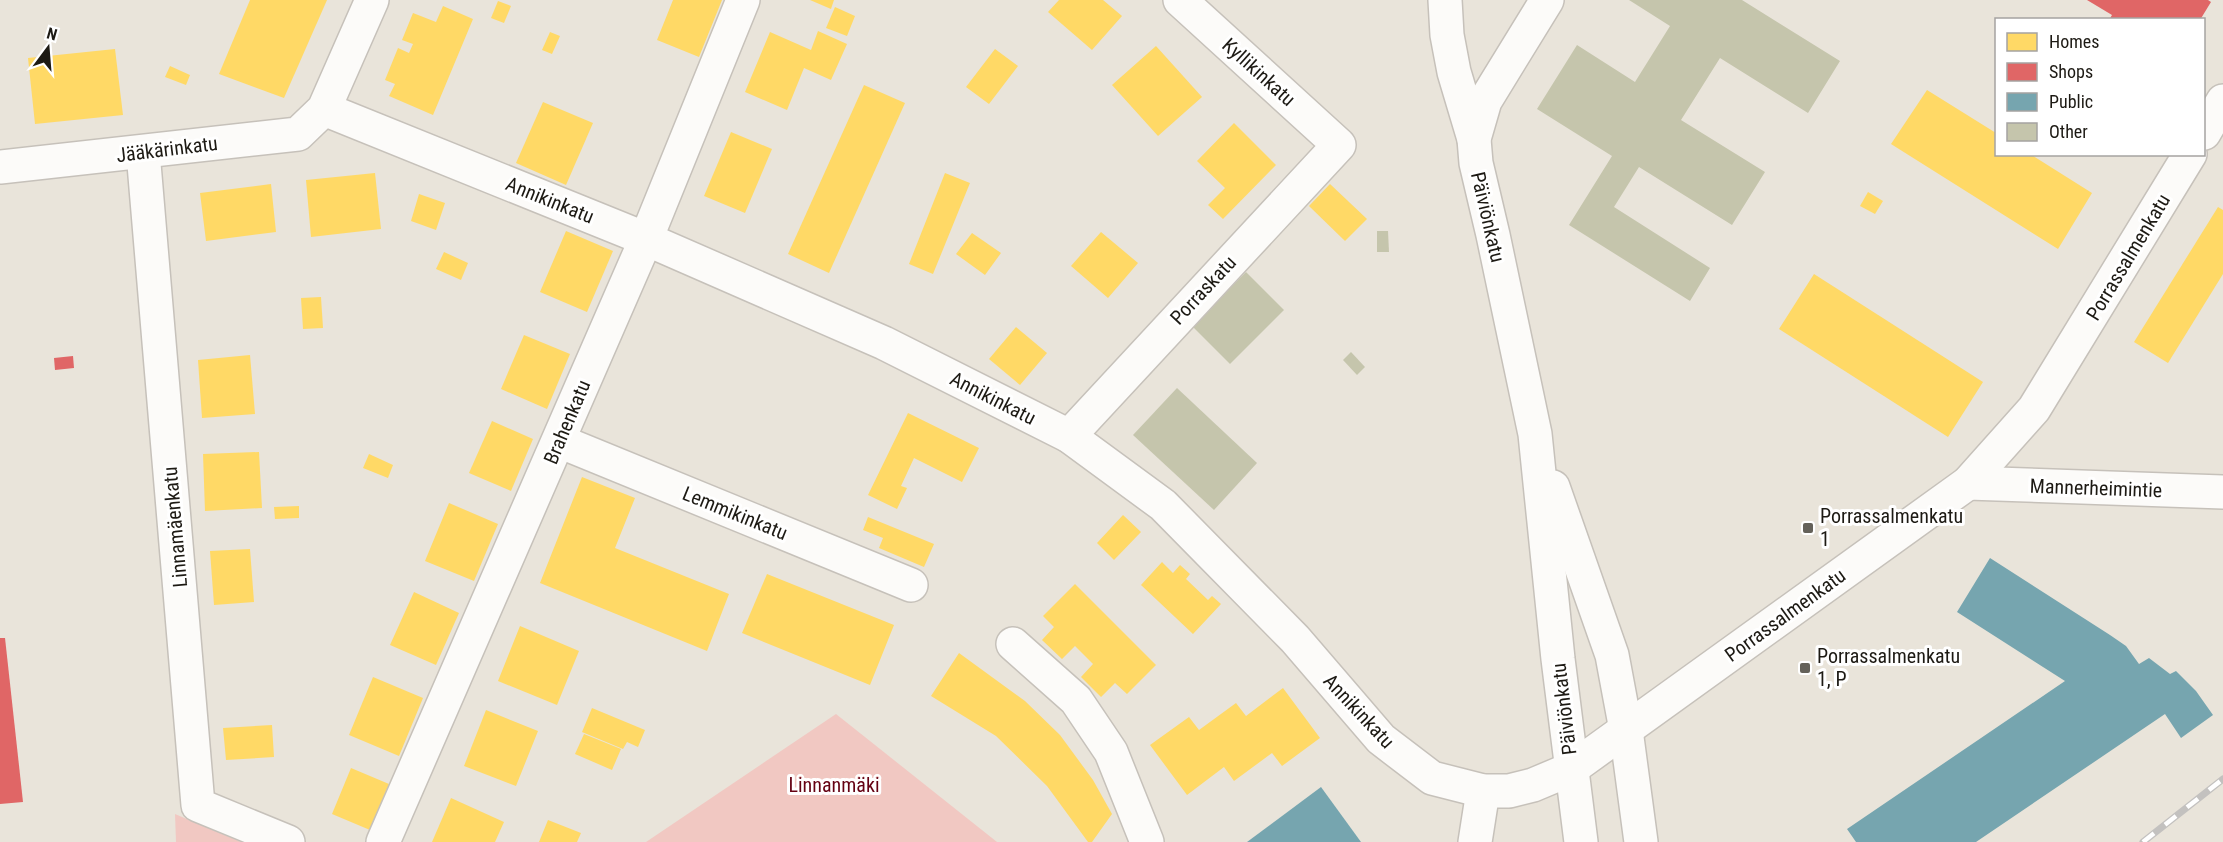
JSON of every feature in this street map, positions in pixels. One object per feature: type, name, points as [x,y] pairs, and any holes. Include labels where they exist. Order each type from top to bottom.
[{"type":"street","points":[[324,109],[372,0]]},
{"type":"street","name":"Brahenkatu","points":[[383,842],[646,239],[744,0]]},
{"type":"street","name":"Kyllikinkatu","points":[[1180,0],[1339,145]]},
{"type":"street","name":"Päiviönkatu","points":[[1445,0],[1447,35],[1454,72],[1474,139],[1476,164],[1535,434],[1581,842]]},
{"type":"street","points":[[1474,139],[1485,101],[1547,0]]},
{"type":"street","points":[[2205,131],[2223,101]]},
{"type":"street","name":"Jääkärinkatu","points":[[0,167],[297,134],[324,109]]},
{"type":"street","name":"Annikinkatu","points":[[324,109],[646,239],[884,343],[1069,436],[1163,506],[1295,639],[1381,739],[1432,778],[1483,791],[1509,790],[1533,785],[1571,769]]},
{"type":"street","name":"Porraskatu","points":[[1069,436],[1339,145]]},
{"type":"street","name":"Linnamäenkatu","points":[[143,152],[198,805],[288,842]]},
{"type":"street","name":"Porrassalmenkatu","points":[[1571,769],[1968,483],[2034,409],[2189,156]]},
{"type":"street","name":"Päiviönkatu","points":[[1535,434],[1612,655],[1626,730],[1641,842]]},
{"type":"street","name":"Lemmikinkatu","points":[[559,441],[911,585]]},
{"type":"street","name":"Mannerheimintie","points":[[1968,483],[2223,492]]},
{"type":"street","points":[[1012,644],[1076,700],[1111,752],[1147,842]]},
{"type":"street","points":[[1475,842],[1483,791]]},
{"type":"green space","name":"Linnanmäki","points":[[836,714],[997,842],[646,842]]},
{"type":"green space","points":[[175,814],[241,842],[176,842]]},
{"type":"building: Homes","points":[[250,0],[327,0],[284,98],[219,74]]},
{"type":"building: Homes","points":[[673,0],[722,0],[699,57],[657,40]]},
{"type":"building: Homes","points":[[810,0],[834,0],[831,9]]},
{"type":"building: Homes","points":[[1059,0],[1103,0],[1122,16],[1092,50],[1048,12]]},
{"type":"building: Homes","points":[[498,1],[511,6],[504,23],[491,18]]},
{"type":"building: Homes","points":[[443,6],[473,19],[433,115],[389,96],[395,84],[385,80],[398,48],[409,53],[413,44],[402,40],[413,13],[436,22]]},
{"type":"building: Homes","points":[[835,7],[855,16],[847,36],[826,28]]},
{"type":"building: Homes","points":[[818,31],[847,44],[831,80],[804,68],[787,110],[745,92],[770,32],[811,50]]},
{"type":"building: Homes","points":[[550,32],[560,36],[552,54],[542,50]]},
{"type":"building: Homes","points":[[1156,46],[1202,97],[1158,136],[1112,85]]},
{"type":"building: Homes","points":[[115,49],[123,115],[35,124],[28,58]]},
{"type":"building: Homes","points":[[995,49],[1018,66],[989,104],[966,87]]},
{"type":"building: Homes","points":[[170,66],[190,75],[186,85],[165,77]]},
{"type":"building: Homes","points":[[864,85],[905,103],[829,273],[788,254]]},
{"type":"building: Homes","points":[[1927,90],[1995,132],[1995,156],[2033,156],[2092,193],[2058,249],[1891,144]]},
{"type":"building: Homes","points":[[543,102],[593,123],[566,185],[516,163]]},
{"type":"building: Homes","points":[[1234,123],[1276,165],[1223,219],[1208,205],[1225,188],[1197,161]]},
{"type":"building: Homes","points":[[731,132],[772,149],[745,213],[704,196]]},
{"type":"building: Homes","points":[[375,173],[381,229],[311,237],[306,180]]},
{"type":"building: Homes","points":[[945,173],[970,183],[933,274],[909,264]]},
{"type":"building: Homes","points":[[271,184],[276,232],[206,241],[200,193]]},
{"type":"building: Homes","points":[[1330,184],[1367,219],[1345,241],[1309,206]]},
{"type":"building: Homes","points":[[1868,192],[1883,201],[1875,214],[1860,206]]},
{"type":"building: Homes","points":[[419,194],[445,203],[436,230],[411,221]]},
{"type":"building: Homes","points":[[2218,207],[2223,210],[2223,274],[2168,363],[2134,342]]},
{"type":"building: Homes","points":[[566,231],[613,251],[587,312],[540,292]]},
{"type":"building: Homes","points":[[1101,232],[1138,263],[1108,298],[1071,266]]},
{"type":"building: Homes","points":[[972,233],[1001,253],[985,275],[956,254]]},
{"type":"building: Homes","points":[[444,252],[468,263],[461,280],[436,269]]},
{"type":"building: Homes","points":[[1814,274],[1983,382],[1948,437],[1779,329]]},
{"type":"building: Homes","points":[[321,297],[323,328],[303,329],[301,298]]},
{"type":"building: Homes","points":[[1016,327],[1047,353],[1020,385],[989,359]]},
{"type":"building: Homes","points":[[524,335],[570,354],[547,409],[501,389]]},
{"type":"building: Homes","points":[[250,355],[255,414],[202,418],[198,360]]},
{"type":"building: Homes","points":[[908,413],[979,448],[962,482],[914,458],[901,486],[907,488],[897,509],[868,495]]},
{"type":"building: Homes","points":[[492,421],[533,439],[511,491],[469,473]]},
{"type":"building: Homes","points":[[259,452],[262,508],[205,511],[203,454]]},
{"type":"building: Homes","points":[[369,454],[393,465],[388,478],[363,468]]},
{"type":"building: Homes","points":[[582,477],[635,498],[615,548],[729,594],[707,651],[540,583]]},
{"type":"building: Homes","points":[[449,503],[498,524],[474,581],[425,561]]},
{"type":"building: Homes","points":[[299,506],[299,518],[275,519],[274,507]]},
{"type":"building: Homes","points":[[1123,515],[1141,532],[1114,560],[1097,543]]},
{"type":"building: Homes","points":[[868,517],[934,544],[924,567],[879,548],[883,538],[863,530]]},
{"type":"building: Homes","points":[[250,549],[254,602],[214,605],[210,551]]},
{"type":"building: Homes","points":[[1162,562],[1173,573],[1180,565],[1190,574],[1186,579],[1208,600],[1212,596],[1221,604],[1193,634],[1141,585]]},
{"type":"building: Homes","points":[[767,574],[894,625],[870,685],[742,633]]},
{"type":"building: Homes","points":[[1075,584],[1156,665],[1127,694],[1115,683],[1101,697],[1081,677],[1093,664],[1075,646],[1062,659],[1042,640],[1054,627],[1043,616]]},
{"type":"building: Homes","points":[[414,592],[459,613],[436,665],[390,645]]},
{"type":"building: Homes","points":[[520,626],[579,651],[557,705],[498,681]]},
{"type":"building: Homes","points":[[959,653],[1025,701],[1060,735],[1093,780],[1112,814],[1092,842],[1088,842],[1047,786],[996,736],[931,696]]},
{"type":"building: Homes","points":[[373,677],[423,698],[399,756],[349,735]]},
{"type":"building: Homes","points":[[1283,688],[1320,738],[1282,766],[1272,753],[1234,781],[1224,767],[1187,795],[1150,745],[1189,717],[1199,730],[1236,703],[1246,716]]},
{"type":"building: Homes","points":[[592,708],[645,730],[638,747],[627,742],[623,749],[582,732]]},
{"type":"building: Homes","points":[[486,710],[538,731],[516,786],[464,766]]},
{"type":"building: Homes","points":[[272,725],[274,757],[226,760],[223,728]]},
{"type":"building: Homes","points":[[584,734],[621,749],[612,770],[575,754]]},
{"type":"building: Homes","points":[[351,768],[389,784],[370,830],[332,814]]},
{"type":"building: Homes","points":[[451,798],[504,822],[495,842],[432,842]]},
{"type":"building: Homes","points":[[548,820],[581,833],[577,842],[539,842]]},
{"type":"building: Shops","points":[[2087,0],[2208,0],[2211,2],[2201,18],[2110,18],[2112,15]]},
{"type":"building: Shops","points":[[73,356],[74,368],[55,370],[54,358]]},
{"type":"building: Shops","points":[[0,638],[5,638],[23,802],[0,804]]},
{"type":"building: Public","points":[[1990,558],[2126,646],[2139,664],[2149,658],[2170,674],[2176,671],[2196,691],[2213,715],[2181,738],[2165,714],[1976,842],[1856,842],[1847,829],[2065,681],[1957,612]]},
{"type":"building: Public","points":[[1321,787],[1361,842],[1247,842]]},
{"type":"building: Other","points":[[1629,0],[1742,0],[1840,61],[1808,113],[1720,58],[1681,120],[1765,172],[1732,225],[1639,167],[1614,207],[1710,268],[1690,301],[1569,225],[1612,156],[1537,109],[1577,45],[1635,82],[1670,26]]},
{"type":"building: Other","points":[[1377,231],[1388,231],[1389,252],[1377,252]]},
{"type":"building: Other","points":[[1246,272],[1284,310],[1230,364],[1192,326]]},
{"type":"building: Other","points":[[1351,352],[1365,367],[1357,375],[1343,360]]},
{"type":"building: Other","points":[[1177,388],[1257,463],[1214,510],[1133,435]]},
{"type":"railway","points":[[2143,842],[2223,779]]},
{"type":"place","name":"Porrassalmenkatu 1","points":[[1808,528]]},
{"type":"place","name":"Porrassalmenkatu 1, P","points":[[1805,668]]}]
